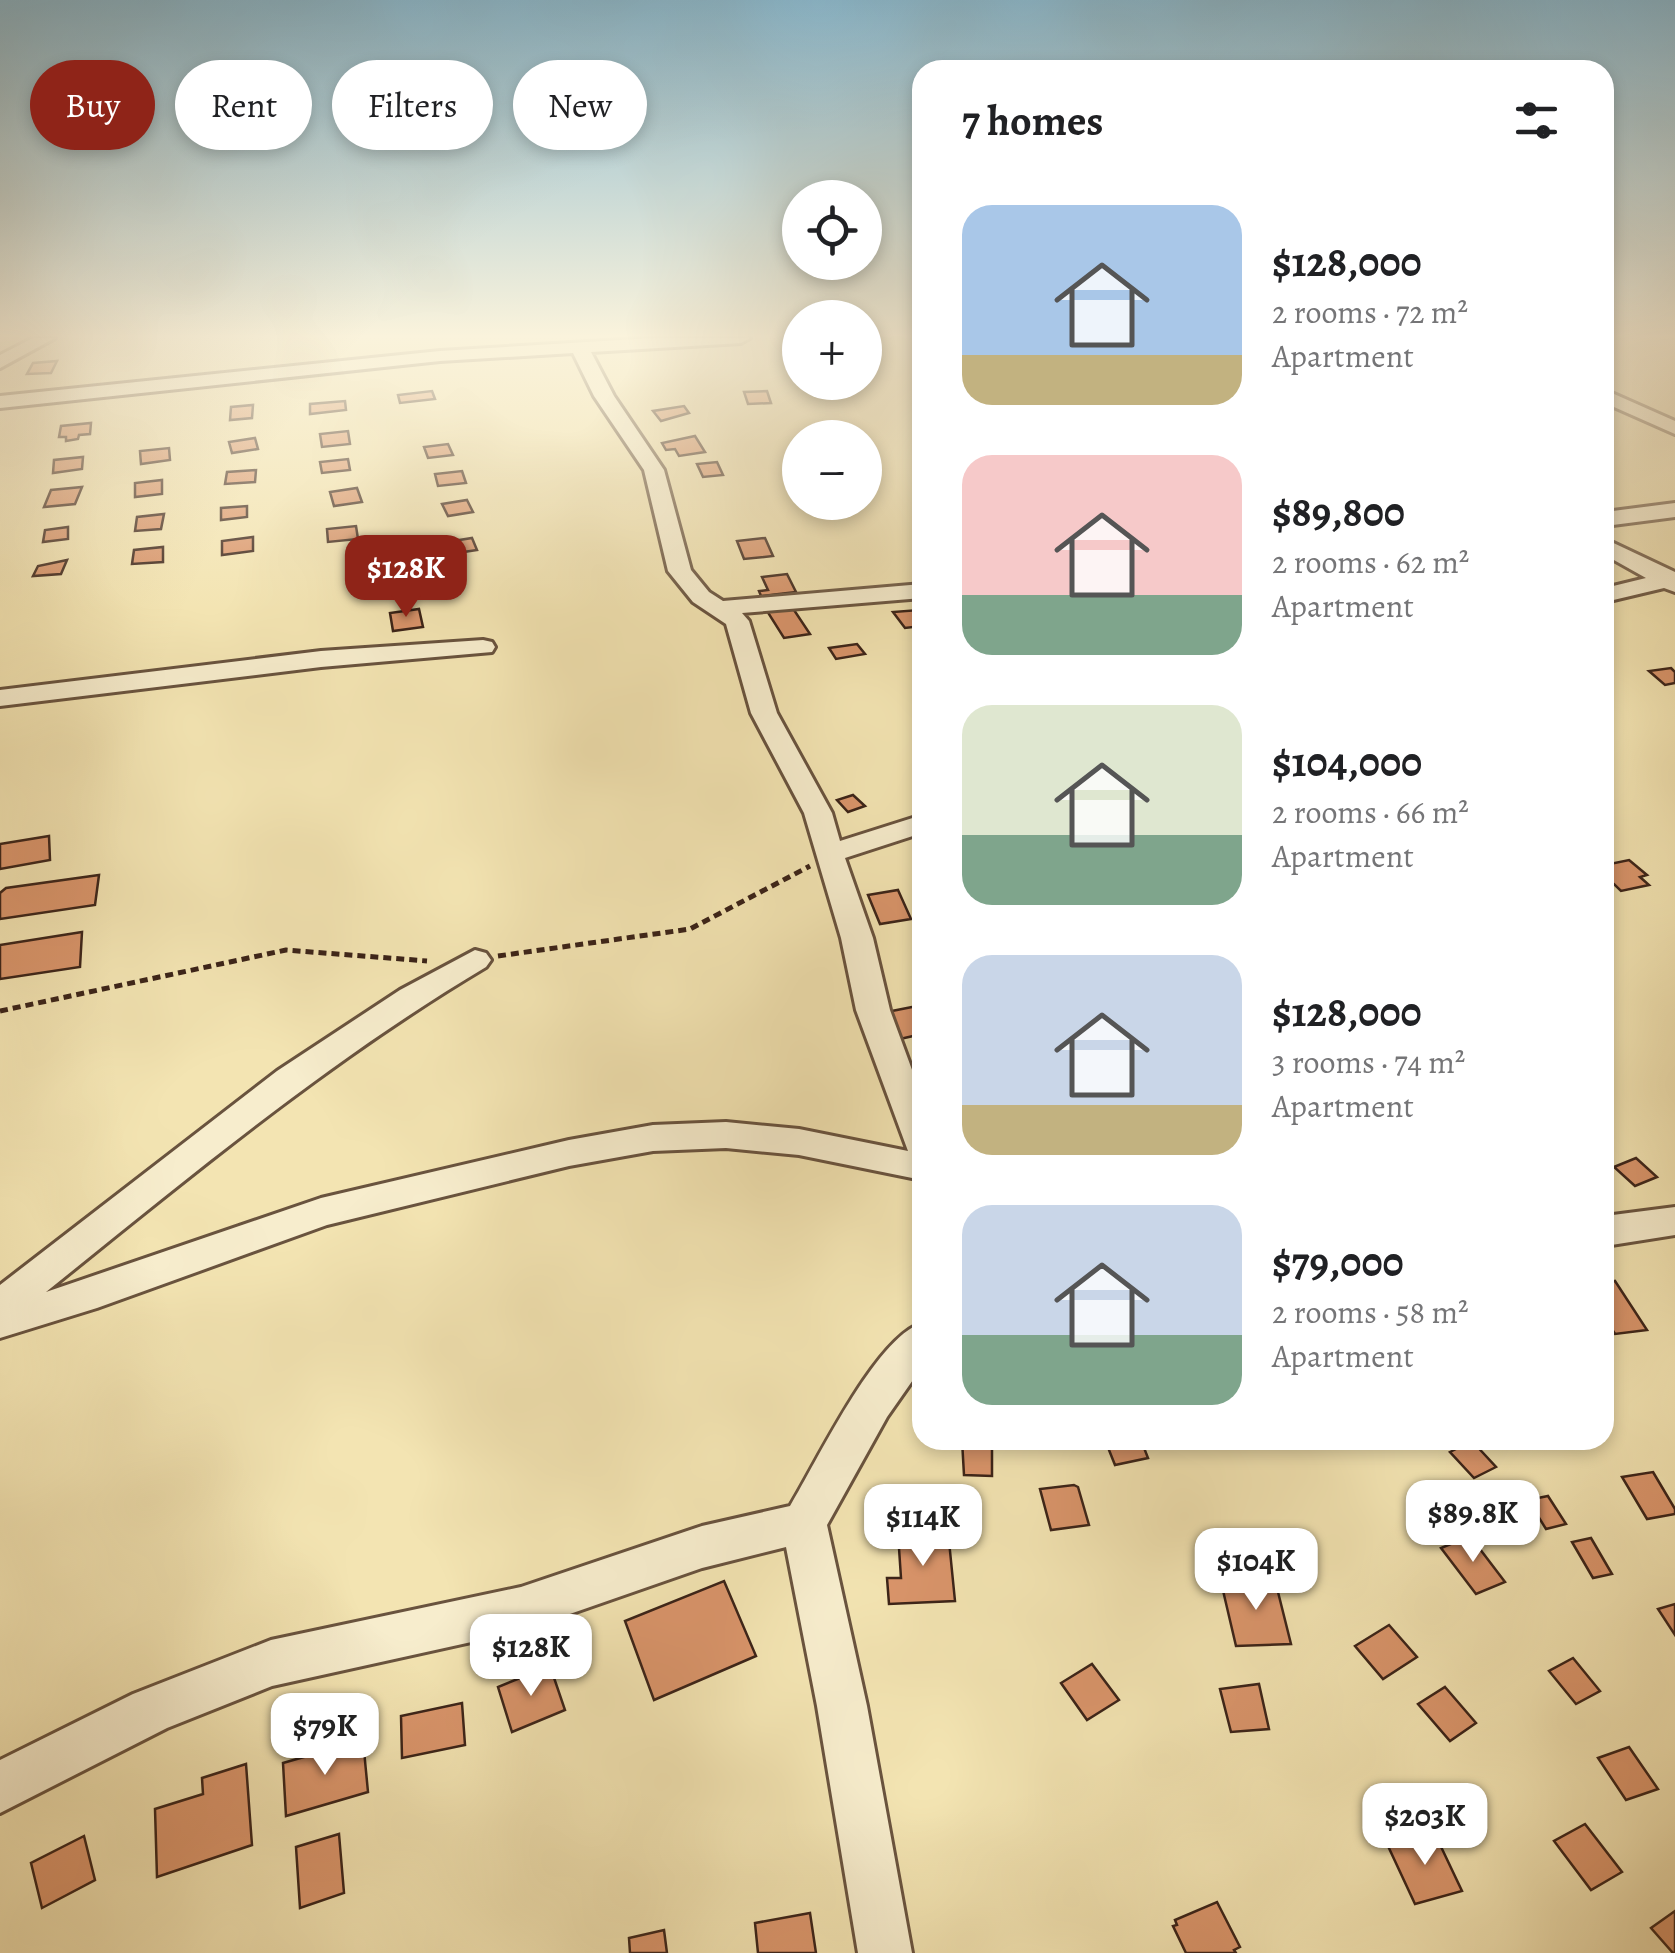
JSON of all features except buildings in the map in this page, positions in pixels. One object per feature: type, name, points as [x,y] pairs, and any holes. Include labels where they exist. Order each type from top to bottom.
[{"type":"street","points":[[626,429],[654,470],[680,571],[701,596],[737,620],[764,713],[818,812],[873,1010],[912,1116]]},
{"type":"street","points":[[1614,519],[1675,510]]},
{"type":"street","points":[[1614,551],[1673,581]]},
{"type":"street","points":[[1614,592],[1673,581]]},
{"type":"street","points":[[721,608],[912,592]]},
{"type":"street","points":[[0,698],[321,658],[483,647]]},
{"type":"street","points":[[829,854],[912,827]]},
{"type":"street","points":[[0,1307],[314,1061],[398,1002],[476,960]]},
{"type":"street","points":[[0,1322],[84,1297],[321,1212],[620,1144],[726,1135],[799,1142],[912,1165]]},
{"type":"street","points":[[1614,1230],[1675,1221]]},
{"type":"street","points":[[885,1953],[842,1706],[804,1523],[873,1401],[912,1350]]},
{"type":"street","points":[[0,1787],[150,1712],[270,1663],[522,1610],[702,1547],[804,1523]]},
{"type":"path","points":[[0,1011],[286,950],[392,960],[476,960],[690,929],[829,854]]}]
